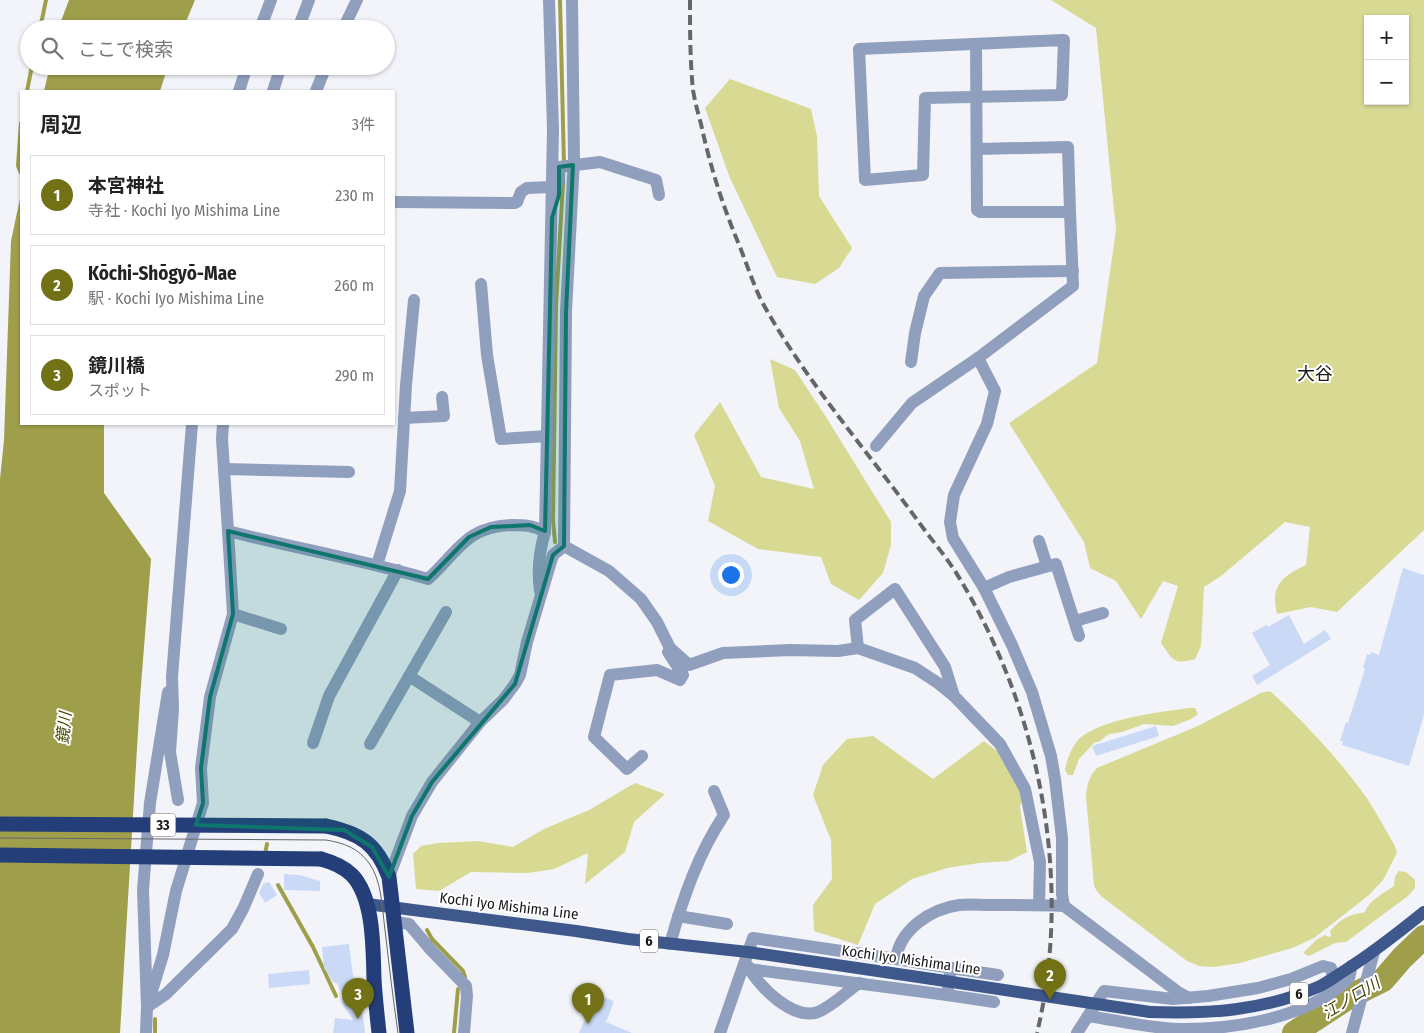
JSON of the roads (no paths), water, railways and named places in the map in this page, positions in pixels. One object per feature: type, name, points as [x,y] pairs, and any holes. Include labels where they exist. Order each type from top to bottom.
[{"type":"highway","name":"33","points":[[0,824],[326,826],[344,830],[358,836],[372,847],[383,861],[389,877],[407,1033]]},
{"type":"highway","name":"33","points":[[0,854],[321,859],[335,863],[351,874],[360,887],[367,904],[374,950],[379,1033]]},
{"type":"main road","name":"Kochi Iyo Mishima Line","points":[[367,904],[393,915],[670,944],[748,961],[932,979],[1150,1012],[1196,1013],[1254,1007],[1280,1001],[1320,986],[1374,952],[1424,912]]},
{"type":"street","points":[[263,20],[271,0]]},
{"type":"street","points":[[301,20],[309,0]]},
{"type":"street","points":[[347,20],[357,0]]},
{"type":"street","points":[[541,596],[538,572],[539,552],[544,532],[552,218],[553,129],[550,0]]},
{"type":"street","points":[[389,877],[412,816],[432,782],[480,722],[510,693],[520,675],[527,642],[553,556],[564,546],[565,166],[572,0]]},
{"type":"street","points":[[1064,40],[1062,94],[925,98],[923,175],[865,180],[859,49],[976,44],[1064,40]]},
{"type":"street","points":[[976,44],[977,210],[980,212],[1070,212]]},
{"type":"street","points":[[239,90],[244,75]]},
{"type":"street","points":[[273,90],[278,75]]},
{"type":"street","points":[[316,90],[322,75]]},
{"type":"street","points":[[876,446],[912,402],[978,358],[1073,286],[1068,147],[976,149]]},
{"type":"street","points":[[565,166],[600,162],[656,180],[659,195]]},
{"type":"street","points":[[552,218],[565,166]]},
{"type":"street","points":[[395,202],[518,202],[522,192],[527,188],[552,187]]},
{"type":"street","points":[[911,362],[915,333],[924,296],[940,273],[1073,271]]},
{"type":"street","points":[[481,284],[487,356],[501,439],[547,436]]},
{"type":"street","points":[[377,565],[400,491],[414,300]]},
{"type":"street","points":[[978,358],[995,391],[988,424],[954,495],[950,522],[953,538],[984,588],[1012,645],[1032,692],[1051,756],[1055,779],[1062,838],[1062,894],[1064,906]]},
{"type":"street","points":[[404,418],[444,416],[442,397]]},
{"type":"street","points":[[178,800],[170,752],[173,709],[172,677],[192,425]]},
{"type":"street","points":[[148,1007],[163,955],[176,890],[203,803],[202,768],[210,697],[233,614],[222,439],[223,425]]},
{"type":"street","points":[[224,469],[349,472]]},
{"type":"street","points":[[228,531],[398,570],[428,579],[469,537],[491,527],[530,525],[544,532]]},
{"type":"street","points":[[1039,541],[1046,566]]},
{"type":"street","points":[[564,546],[609,571],[641,599],[670,648],[689,665],[723,653],[782,650],[838,651],[858,648],[915,668],[938,682],[1000,744],[1025,788],[1040,862],[1039,905]]},
{"type":"street","points":[[984,588],[1009,577],[1056,564],[1079,636]]},
{"type":"street","points":[[313,743],[329,696],[398,570]]},
{"type":"street","points":[[858,648],[854,620],[896,589],[945,667],[954,696]]},
{"type":"street","points":[[370,744],[446,612]]},
{"type":"street","points":[[642,756],[627,769],[594,738],[610,675],[657,670],[680,680],[683,674],[649,625],[651,613]]},
{"type":"street","points":[[1075,621],[1103,613]]},
{"type":"street","points":[[233,614],[281,629]]},
{"type":"street","points":[[409,676],[480,722]]},
{"type":"street","points":[[146,1033],[148,1007],[143,890],[150,803],[164,706],[172,677]]},
{"type":"street","points":[[670,944],[696,865],[709,837],[724,814],[714,791]]},
{"type":"street","points":[[148,1007],[166,994],[232,929],[244,909],[258,874]]},
{"type":"street","points":[[896,959],[897,952],[907,934],[918,922],[933,913],[958,905],[1064,906],[1178,992],[1189,998]]},
{"type":"street","points":[[393,915],[409,924],[430,950],[466,986],[464,1033]]},
{"type":"street","points":[[678,916],[727,924]]},
{"type":"street","points":[[720,1033],[748,961],[754,938],[998,975]]},
{"type":"street","points":[[1352,1033],[1374,952]]},
{"type":"street","points":[[748,961],[752,975],[776,998],[794,1011],[805,1014],[817,1012],[827,1007],[859,983]]},
{"type":"street","points":[[748,961],[859,983],[994,1002]]},
{"type":"street","points":[[1077,1033],[1104,991],[1173,999],[1189,998],[1258,988],[1291,979],[1323,966],[1331,968],[1333,978]]},
{"type":"street","points":[[1088,1016],[1152,1030],[1220,1030],[1274,1017],[1324,998],[1349,979],[1352,966]]},
{"type":"street","points":[[947,995],[951,968]]},
{"type":"water","points":[[69,0],[195,0],[187,20],[61,20]]},
{"type":"water","points":[[48,75],[165,75],[160,90],[44,90]]},
{"type":"water","name":"鏡川","points":[[20,199],[20,425],[104,425],[104,493],[151,559],[140,698],[120,1033],[0,1033],[0,479],[4,440],[11,241]]},
{"type":"waterway","points":[[42,20],[46,0]]},
{"type":"waterway","points":[[560,0],[564,165]]},
{"type":"waterway","points":[[27,90],[30,75]]},
{"type":"waterway","points":[[20,137],[18,166],[20,171]]},
{"type":"waterway","points":[[555,542],[553,520],[556,306],[563,182]]},
{"type":"waterway","points":[[265,854],[267,844]]},
{"type":"waterway","points":[[278,885],[313,947],[336,996]]},
{"type":"waterway","points":[[427,930],[432,939],[463,971],[465,977]]},
{"type":"waterway","name":"江ノ口川","points":[[1294,1033],[1349,997],[1383,980],[1424,937]]},
{"type":"waterway","points":[[454,1033],[458,989]]},
{"type":"waterway","points":[[155,1019],[155,1033]]},
{"type":"tram line","points":[[0,838],[326,840],[350,847],[365,858],[377,878],[398,1033]]},
{"type":"railway","points":[[690,0],[693,90],[708,155],[723,202],[761,300],[796,358],[955,571],[984,623],[1008,678],[1028,735],[1041,794],[1049,854],[1052,914],[1048,974],[1037,1033]]},
{"type":"place","name":"Kōchi-Shōgyō-Mae","points":[[1050,1000]]},
{"type":"place","name":"鏡川橋","points":[[358,1019]]},
{"type":"place","name":"本宮神社","points":[[588,1024]]},
{"type":"district","name":"大谷","points":[[1315,374]]}]
